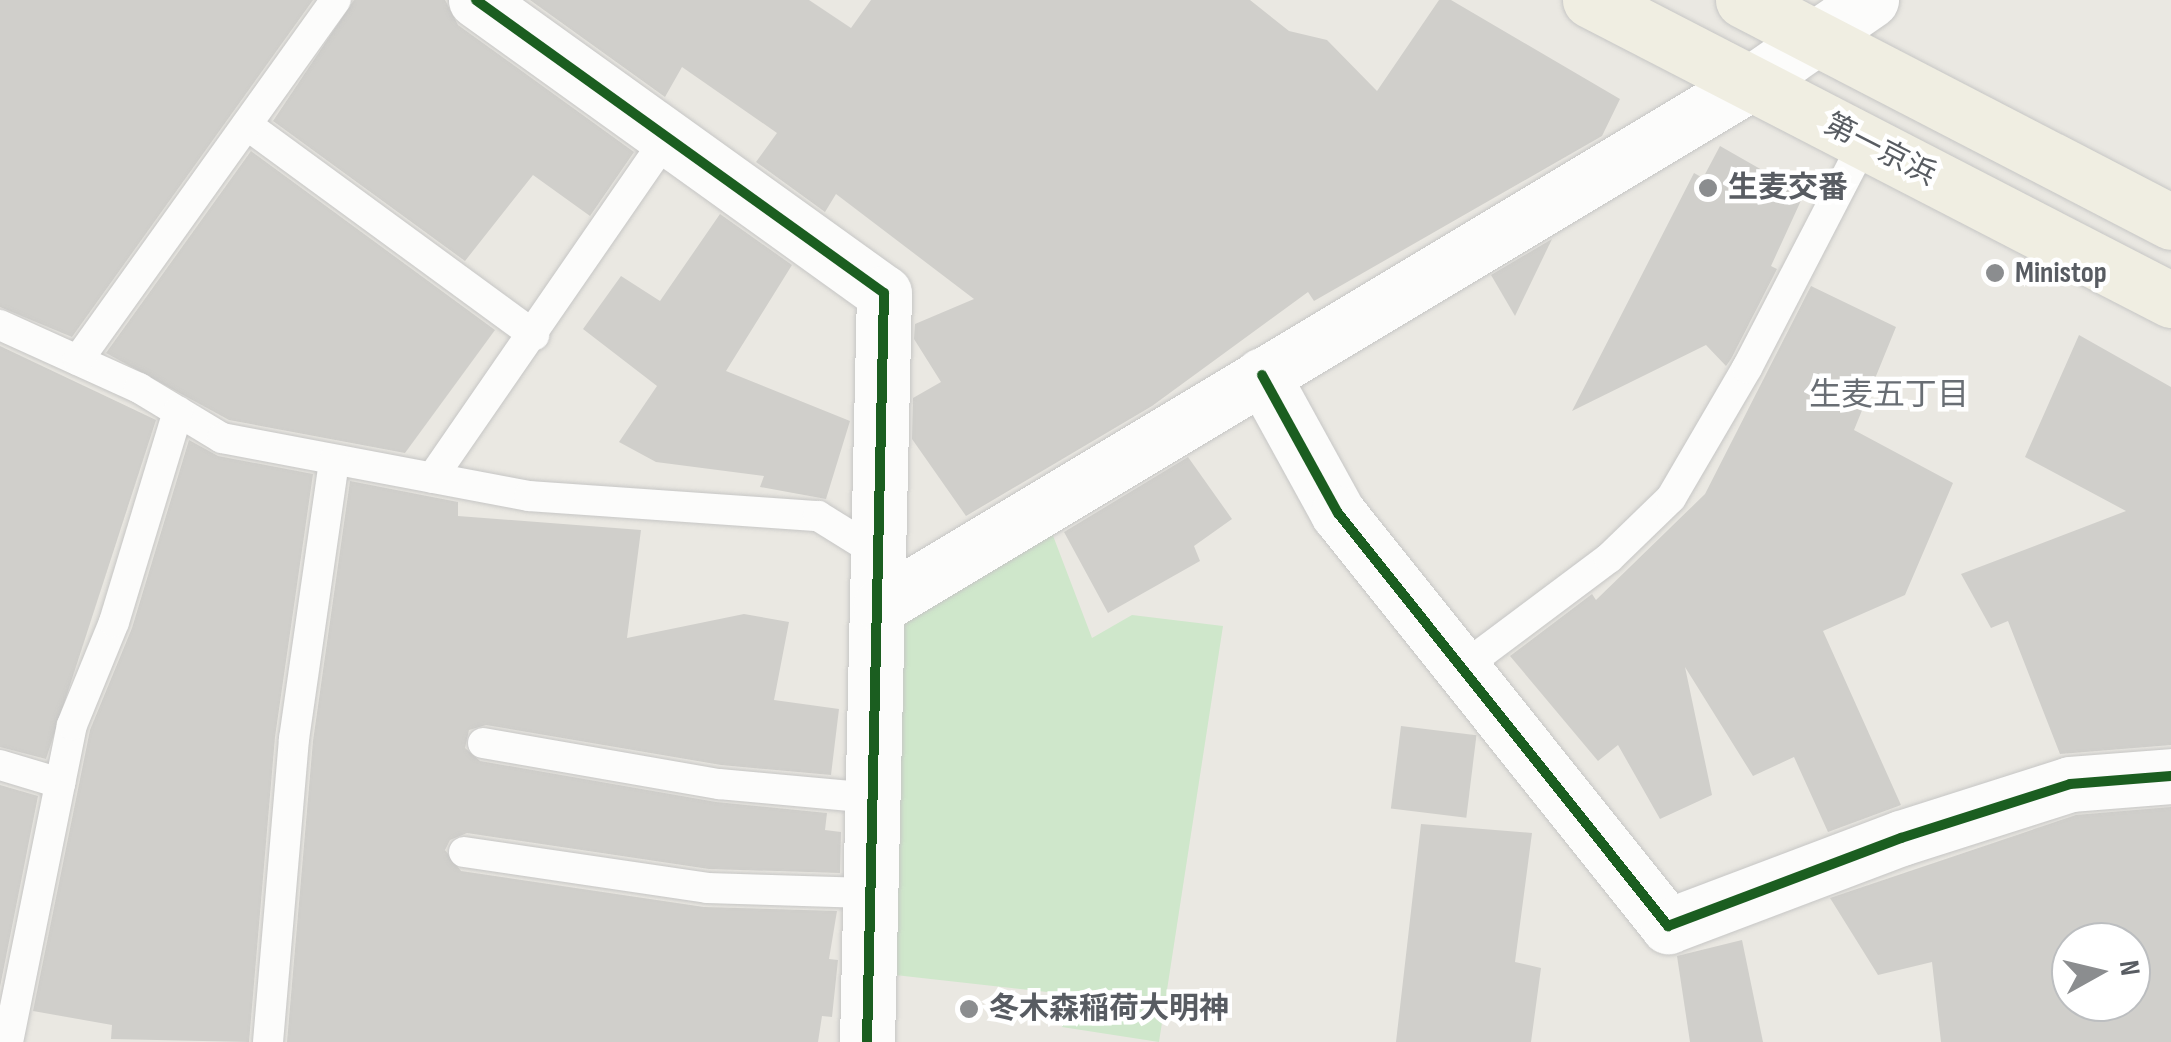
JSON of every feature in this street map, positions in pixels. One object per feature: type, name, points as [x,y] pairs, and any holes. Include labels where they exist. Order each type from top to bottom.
[{"type":"highway","name":"第一京浜","points":[[1590,0],[2171,300]]},
{"type":"highway","points":[[1743,0],[2171,222]]},
{"type":"street","points":[[476,0],[669,134],[884,293],[876,552],[881,605],[867,894],[867,1042]]},
{"type":"street","points":[[881,605],[1750,83],[1871,0]]},
{"type":"street","points":[[1262,374],[1338,512],[1668,926],[1901,838],[2070,784],[2171,776]]},
{"type":"lane","points":[[78,360],[336,0]]},
{"type":"lane","points":[[247,125],[534,336]]},
{"type":"lane","points":[[432,478],[534,336],[669,134]]},
{"type":"lane","points":[[1462,668],[1609,558],[1670,498],[1747,368],[1864,142]]},
{"type":"lane","points":[[0,325],[78,360],[222,438],[529,496],[818,516],[876,552]]},
{"type":"lane","points":[[8,1042],[72,725],[114,622],[178,412]]},
{"type":"lane","points":[[268,1042],[294,738],[334,460]]},
{"type":"lane","points":[[484,743],[719,784],[872,798]]},
{"type":"lane","points":[[0,765],[60,782]]},
{"type":"lane","points":[[464,852],[707,888],[867,894]]},
{"type":"green space","points":[[1052,533],[1092,638],[1132,615],[1223,626],[1159,1042],[1062,1027],[1065,994],[886,974],[904,619]]},
{"type":"building","points":[[0,0],[313,0],[72,337],[0,307]]},
{"type":"building","points":[[354,0],[445,0],[458,25],[634,152],[590,216],[533,175],[465,261],[273,121]]},
{"type":"building","points":[[530,0],[809,0],[851,28],[871,0],[1250,0],[1289,31],[1327,40],[1377,91],[1439,0],[1451,0],[1620,99],[1602,136],[1314,301],[1308,292],[1152,406],[966,516],[912,439],[913,398],[941,382],[914,339],[915,324],[974,299],[836,194],[825,212],[756,162],[777,133],[682,67],[665,97]]},
{"type":"building","points":[[1720,146],[1804,194],[1771,266],[1777,269],[1731,359],[1726,366],[1706,345],[1572,411],[1694,173],[1703,178]]},
{"type":"building","points":[[251,151],[495,330],[405,453],[229,420],[106,353]]},
{"type":"building","points":[[720,214],[792,265],[726,371],[850,421],[826,499],[760,487],[764,476],[656,462],[619,442],[657,386],[583,329],[621,276],[660,301]]},
{"type":"building","points":[[1552,239],[1515,316],[1491,275]]},
{"type":"building","points":[[1811,286],[1896,327],[1854,430],[1953,483],[1905,595],[1823,631],[1901,805],[1828,832],[1794,757],[1753,776],[1685,667],[1712,795],[1660,819],[1618,745],[1598,761],[1510,656],[1592,594],[1596,600],[1705,494]]},
{"type":"building","points":[[2079,335],[2171,387],[2171,745],[2060,754],[2008,621],[1991,628],[1961,574],[2126,511],[2025,457]]},
{"type":"building","points":[[0,346],[156,420],[46,759],[0,747]]},
{"type":"building","points":[[189,440],[218,456],[313,474],[275,737],[249,1042],[111,1039],[112,1025],[33,1011],[90,730],[132,628]]},
{"type":"building","points":[[1188,457],[1232,519],[1194,546],[1200,561],[1108,613],[1064,532]]},
{"type":"building","points":[[350,481],[458,502],[458,516],[641,530],[627,638],[744,614],[789,622],[774,700],[839,709],[831,775],[721,765],[486,725],[469,730],[465,748],[480,761],[716,802],[827,813],[825,830],[841,832],[840,873],[709,869],[467,833],[450,840],[445,850],[461,871],[704,907],[837,911],[829,959],[838,960],[832,1017],[822,1016],[818,1042],[287,1042],[313,741]]},
{"type":"building","points":[[1401,726],[1476,735],[1466,818],[1391,808]]},
{"type":"building","points":[[0,785],[38,796],[0,987]]},
{"type":"building","points":[[2171,807],[2171,1042],[1941,1042],[1932,962],[1878,975],[1830,898],[2076,815]]},
{"type":"building","points":[[1421,824],[1532,833],[1515,962],[1541,968],[1531,1042],[1396,1042]]},
{"type":"building","points":[[1742,940],[1763,1042],[1690,1042],[1677,956]]},
{"type":"cycle path","points":[[476,0],[884,293],[867,1042]]},
{"type":"cycle path","points":[[1262,375],[1338,513],[1668,926],[1901,838],[2070,784],[2171,776]]},
{"type":"place","name":"生麦交番","points":[[1708,188]]},
{"type":"place","name":"Ministop","points":[[1995,273]]},
{"type":"place","name":"冬木森稲荷大明神","points":[[969,1009]]},
{"type":"district","name":"生麦五丁目","points":[[1889,396]]}]
